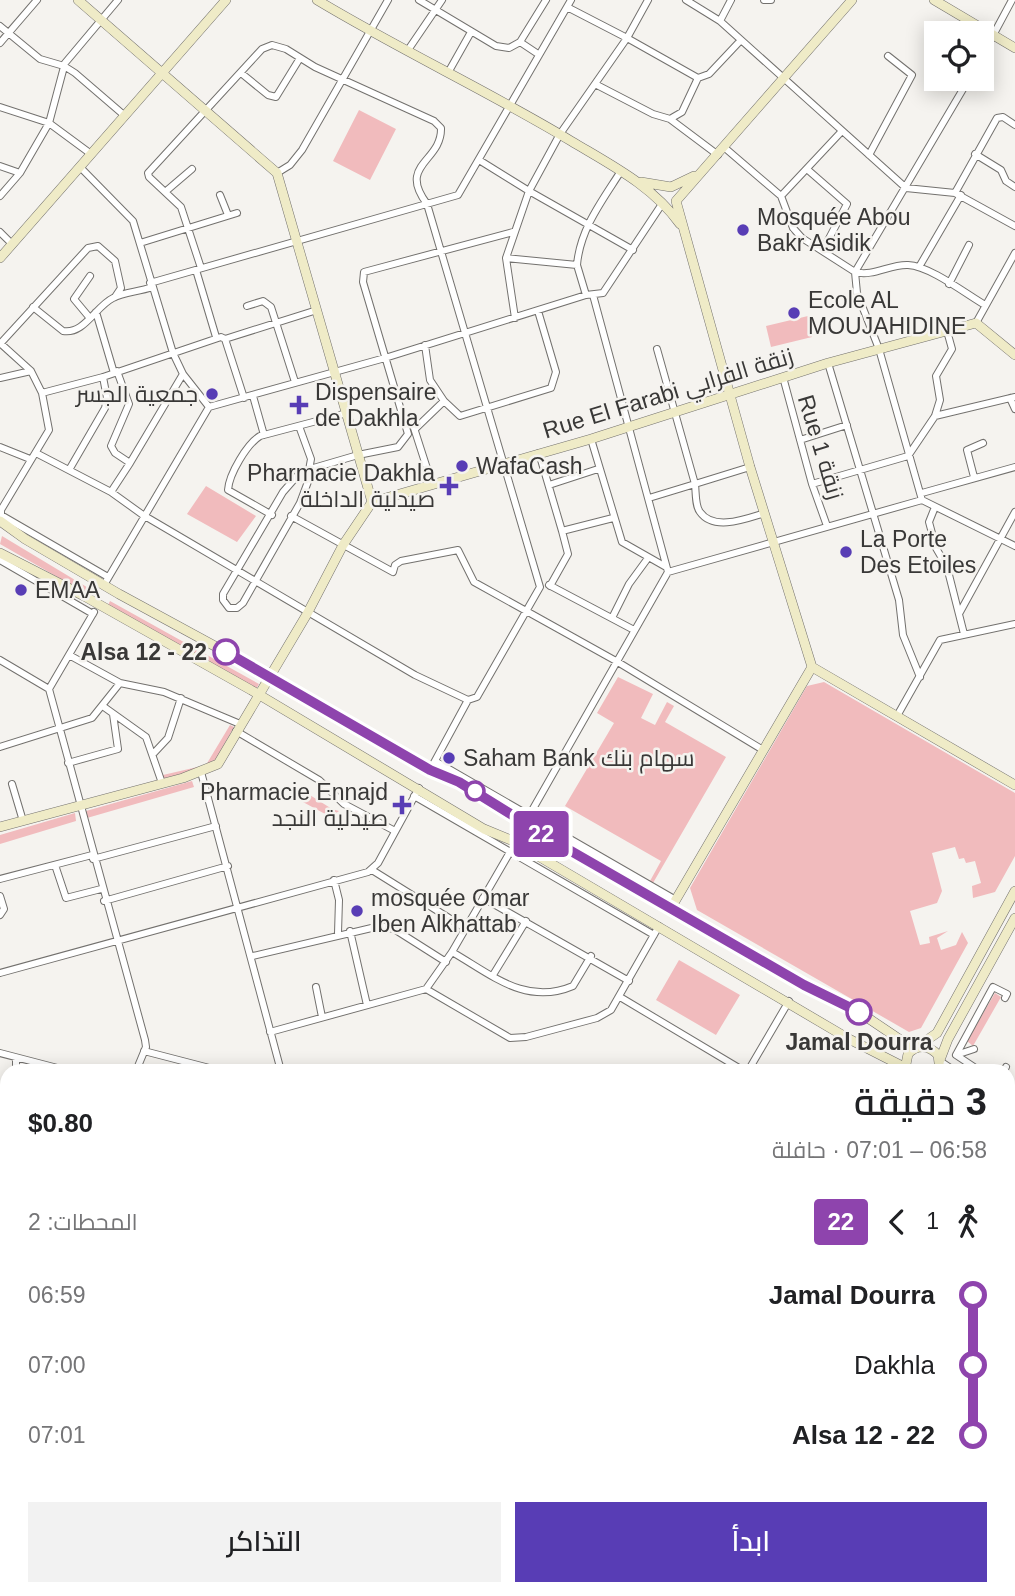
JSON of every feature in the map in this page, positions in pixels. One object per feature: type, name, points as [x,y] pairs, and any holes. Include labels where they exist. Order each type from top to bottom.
[{"type":"street","points":[[0,43],[37,0]]},
{"type":"street","points":[[0,827],[201,772],[218,764],[268,674],[307,614],[343,545],[372,502],[277,173],[78,0]]},
{"type":"street","points":[[0,196],[20,173],[49,123],[64,66],[118,0]]},
{"type":"street","points":[[0,258],[226,0]]},
{"type":"street","points":[[317,0],[509,104],[640,182],[668,202]]},
{"type":"street","points":[[277,173],[290,165],[302,150],[388,0]]},
{"type":"street","points":[[419,0],[500,48],[509,48],[520,42],[546,0]]},
{"type":"street","points":[[408,50],[442,0]]},
{"type":"street","points":[[515,318],[506,258],[529,191],[560,134],[627,38],[648,0]]},
{"type":"street","points":[[686,0],[720,21],[906,188],[958,194],[1015,226]]},
{"type":"street","points":[[720,21],[731,0]]},
{"type":"street","points":[[764,0],[771,0]]},
{"type":"street","points":[[106,581],[209,407],[385,358],[609,288],[668,202],[722,152],[852,0]]},
{"type":"street","points":[[934,0],[969,21]]},
{"type":"street","points":[[1012,0],[994,36],[1015,48]]},
{"type":"street","points":[[115,297],[199,269],[458,195],[568,3],[698,78]]},
{"type":"street","points":[[0,26],[40,59],[64,66],[124,116]]},
{"type":"street","points":[[449,71],[471,32]]},
{"type":"street","points":[[670,119],[682,112],[698,78],[709,74],[741,40]]},
{"type":"street","points":[[520,42],[538,54]]},
{"type":"street","points":[[216,337],[181,206],[149,177],[148,173],[262,49],[269,46],[286,49],[341,79],[440,126],[439,139],[416,178],[416,190],[427,204],[438,250],[465,331],[485,407],[505,463],[540,587],[477,697],[468,700],[433,765]]},
{"type":"street","points":[[869,155],[912,75],[888,55]]},
{"type":"street","points":[[241,73],[275,97],[300,58]]},
{"type":"street","points":[[595,84],[653,114],[670,119],[722,152],[781,196],[796,232],[855,272],[865,274],[900,265],[919,267],[985,305]]},
{"type":"street","points":[[962,91],[855,272],[858,293],[879,349],[908,456],[922,496],[935,507],[1015,546]]},
{"type":"street","points":[[0,107],[49,123],[90,155]]},
{"type":"street","points":[[919,267],[958,194],[975,154],[997,118],[1003,117],[1015,125]]},
{"type":"street","points":[[781,196],[842,131]]},
{"type":"street","points":[[22,146],[32,151]]},
{"type":"street","points":[[975,154],[1001,170],[1006,181],[1015,187]]},
{"type":"street","points":[[479,160],[633,250]]},
{"type":"street","points":[[0,166],[20,173]]},
{"type":"street","points":[[80,167],[130,216],[173,353],[183,374],[209,407]]},
{"type":"street","points":[[165,192],[192,169]]},
{"type":"street","points":[[808,170],[847,204],[823,250]]},
{"type":"street","points":[[530,814],[667,569],[630,426],[577,265],[578,250],[587,225],[621,171]]},
{"type":"street","points":[[699,174],[659,191],[683,229],[750,467],[812,667],[1015,785]]},
{"type":"street","points":[[640,182],[667,187]]},
{"type":"street","points":[[667,187],[668,202]]},
{"type":"street","points":[[220,195],[228,215]]},
{"type":"street","points":[[140,243],[237,213]]},
{"type":"street","points":[[0,232],[12,244]]},
{"type":"street","points":[[432,484],[385,358],[363,274],[438,250],[513,232]]},
{"type":"street","points":[[948,284],[969,245]]},
{"type":"street","points":[[33,307],[63,331],[69,332],[115,297],[121,288],[118,268],[103,248],[93,246],[83,252],[0,343],[31,371],[42,393],[50,426],[1,518],[25,540],[106,581],[433,765],[530,814],[804,985],[868,1017],[916,1048],[931,1049],[940,1064]]},
{"type":"street","points":[[1015,253],[976,323],[1015,355]]},
{"type":"street","points":[[506,258],[577,265]]},
{"type":"street","points":[[89,317],[74,299],[90,276]]},
{"type":"street","points":[[247,306],[267,303],[276,321],[295,382]]},
{"type":"street","points":[[42,393],[103,377],[216,337],[225,340],[276,321],[317,310]]},
{"type":"street","points":[[425,345],[430,380],[457,416],[548,390],[554,383],[556,372],[538,311]]},
{"type":"street","points":[[96,312],[129,404],[111,446],[115,453],[130,463]]},
{"type":"street","name":"Rue El Farabi زنقة الفرابي","points":[[372,502],[591,439],[828,363],[976,323]]},
{"type":"street","points":[[812,484],[908,456],[935,416],[940,400],[936,376],[952,349],[947,331]]},
{"type":"street","points":[[225,340],[244,398]]},
{"type":"street","points":[[657,349],[695,484],[697,505],[706,517],[729,522],[765,513]]},
{"type":"street","points":[[828,363],[899,600],[903,635],[919,677]]},
{"type":"street","points":[[0,379],[31,371]]},
{"type":"street","points":[[111,492],[183,374]]},
{"type":"street","points":[[69,470],[105,408],[107,398],[103,377]]},
{"type":"street","name":"Rue 1 زنقة","points":[[783,377],[812,484],[827,526]]},
{"type":"street","points":[[253,396],[264,435]]},
{"type":"street","points":[[935,416],[1012,398],[1015,409]]},
{"type":"street","points":[[299,426],[312,459],[308,473],[309,485],[241,606],[229,608],[223,600],[223,594],[238,573],[292,478],[308,473],[358,455],[398,447],[407,439],[412,428],[444,401]]},
{"type":"street","points":[[272,515],[230,493],[228,486],[253,441],[264,435],[347,413]]},
{"type":"street","points":[[800,440],[847,425]]},
{"type":"street","points":[[591,439],[622,542],[667,569],[775,542],[874,513],[974,477],[1015,467]]},
{"type":"street","points":[[974,477],[967,450],[984,443]]},
{"type":"street","points":[[0,447],[69,470],[111,492],[143,515],[307,614],[415,675],[468,700]]},
{"type":"street","points":[[539,453],[568,554],[550,586]]},
{"type":"street","points":[[649,498],[750,467]]},
{"type":"street","points":[[549,485],[598,469]]},
{"type":"street","points":[[935,507],[929,522],[960,612],[964,634]]},
{"type":"street","points":[[960,612],[1015,512]]},
{"type":"street","points":[[291,516],[393,572],[395,565],[407,559],[458,550],[473,581],[616,661],[764,750]]},
{"type":"street","points":[[562,531],[613,518]]},
{"type":"street","points":[[0,553],[100,604],[258,693],[510,852],[789,1001],[849,1039],[896,1064]]},
{"type":"street","points":[[612,618],[629,584],[648,558]]},
{"type":"street","points":[[0,560],[93,614]]},
{"type":"street","points":[[540,587],[550,586],[634,630]]},
{"type":"street","points":[[100,604],[49,689],[104,901],[145,1040],[139,1064]]},
{"type":"street","points":[[897,716],[938,642],[1015,624]]},
{"type":"street","points":[[69,655],[120,683],[150,687],[181,698],[238,727],[319,780],[344,804],[395,831]]},
{"type":"street","points":[[0,660],[49,689]]},
{"type":"street","points":[[673,904],[812,667]]},
{"type":"street","points":[[0,747],[92,718],[104,707],[120,683]]},
{"type":"street","points":[[153,754],[168,738],[181,698]]},
{"type":"street","points":[[104,707],[141,731],[153,754],[162,783]]},
{"type":"street","points":[[68,763],[118,749],[113,714]]},
{"type":"street","points":[[433,765],[522,823],[673,904]]},
{"type":"street","points":[[201,772],[253,956],[279,1064]]},
{"type":"street","points":[[12,784],[23,821]]},
{"type":"street","points":[[0,973],[372,870],[417,792]]},
{"type":"street","points":[[417,792],[490,832],[511,840],[657,931]]},
{"type":"street","points":[[0,879],[216,826]]},
{"type":"street","points":[[270,1032],[426,989],[446,962],[510,852]]},
{"type":"street","points":[[55,865],[67,899],[101,889]]},
{"type":"street","points":[[104,901],[228,866]]},
{"type":"street","points":[[372,870],[465,928]]},
{"type":"street","points":[[334,880],[339,900],[338,933]]},
{"type":"street","points":[[905,1064],[906,1056],[937,1033],[1015,891]]},
{"type":"street","points":[[0,895],[4,909],[0,915]]},
{"type":"street","points":[[483,898],[629,981]]},
{"type":"street","points":[[940,1064],[948,1039],[1015,918]]},
{"type":"street","points":[[494,975],[526,921]]},
{"type":"street","points":[[253,956],[338,933],[380,926],[394,929],[446,962]]},
{"type":"street","points":[[350,931],[367,1005]]},
{"type":"street","points":[[426,989],[510,1038],[526,1037],[597,1018],[611,1010],[657,931]]},
{"type":"street","points":[[452,952],[526,993],[554,992],[573,986],[591,957]]},
{"type":"street","points":[[316,987],[322,1017]]},
{"type":"street","points":[[956,1055],[993,987],[1007,994],[1005,998]]},
{"type":"street","points":[[620,997],[734,1064]]},
{"type":"street","points":[[750,1064],[789,1001]]},
{"type":"street","points":[[956,1055],[974,1049]]},
{"type":"street","points":[[144,1051],[194,1064]]},
{"type":"street","points":[[0,1053],[34,1064]]},
{"type":"street","points":[[956,1055],[969,1064]]},
{"type":"street","points":[[16,1058],[16,1064]]},
{"type":"shaded area","points":[[359,110],[396,129],[370,180],[333,161]]},
{"type":"shaded area","points":[[808,316],[812,337],[771,347],[766,326]]},
{"type":"shaded area","points":[[206,486],[256,516],[237,542],[187,514]]},
{"type":"shaded area","points":[[2,536],[90,589],[87,594],[0,544]]},
{"type":"shaded area","points":[[110,601],[259,684],[255,691],[107,607]]},
{"type":"shaded area","points":[[618,677],[653,694],[641,718],[655,725],[667,702],[674,706],[665,722],[726,757],[653,883],[650,881],[661,861],[565,806],[614,723],[597,713]]},
{"type":"shaded area","points":[[824,682],[1015,793],[1015,856],[995,892],[973,898],[972,886],[981,883],[975,861],[966,863],[964,858],[959,859],[955,847],[932,853],[942,891],[937,903],[910,911],[920,945],[930,943],[929,937],[948,931],[937,938],[941,950],[956,945],[962,932],[968,943],[921,1028],[909,1032],[697,910],[690,888],[807,686]]},
{"type":"shaded area","points":[[279,689],[414,768],[278,691]]},
{"type":"shaded area","points":[[230,725],[234,727],[210,770],[163,782],[163,775],[206,765]]},
{"type":"shaded area","points":[[192,781],[194,787],[87,818],[86,811]]},
{"type":"shaded area","points":[[294,785],[339,811],[327,820],[327,815],[290,795]]},
{"type":"shaded area","points":[[75,813],[76,821],[0,844],[0,835]]},
{"type":"shaded area","points":[[679,960],[740,995],[716,1035],[656,1000]]},
{"type":"shaded area","points":[[995,993],[1001,997],[973,1046],[967,1041]]},
{"type":"bus line","name":"22","points":[[226,652],[430,770],[459,782],[499,805],[522,823],[804,985],[859,1012]]},
{"type":"place","name":"Mosquée Abou Bakr Asidik","points":[[743,230]]},
{"type":"place","name":"Ecole AL MOUJAHIDINE","points":[[794,313]]},
{"type":"place","name":"جمعية الجسر","points":[[212,394]]},
{"type":"place","name":"Dispensaire de Dakhla","points":[[299,405]]},
{"type":"place","name":"WafaCash","points":[[462,466]]},
{"type":"place","name":"Pharmacie Dakhla صيدلية الداخلة","points":[[449,486]]},
{"type":"place","name":"La Porte Des Etoiles","points":[[846,552]]},
{"type":"place","name":"EMAA","points":[[21,590]]},
{"type":"place","name":"Alsa 12 - 22","points":[[226,652]]},
{"type":"place","name":"Saham Bank سهام بنك","points":[[449,758]]},
{"type":"place","name":"Pharmacie Ennajd صيدلية النجد","points":[[402,805]]},
{"type":"place","name":"mosquée Omar Iben Alkhattab","points":[[357,911]]},
{"type":"place","name":"Jamal Dourra","points":[[859,1012]]}]
